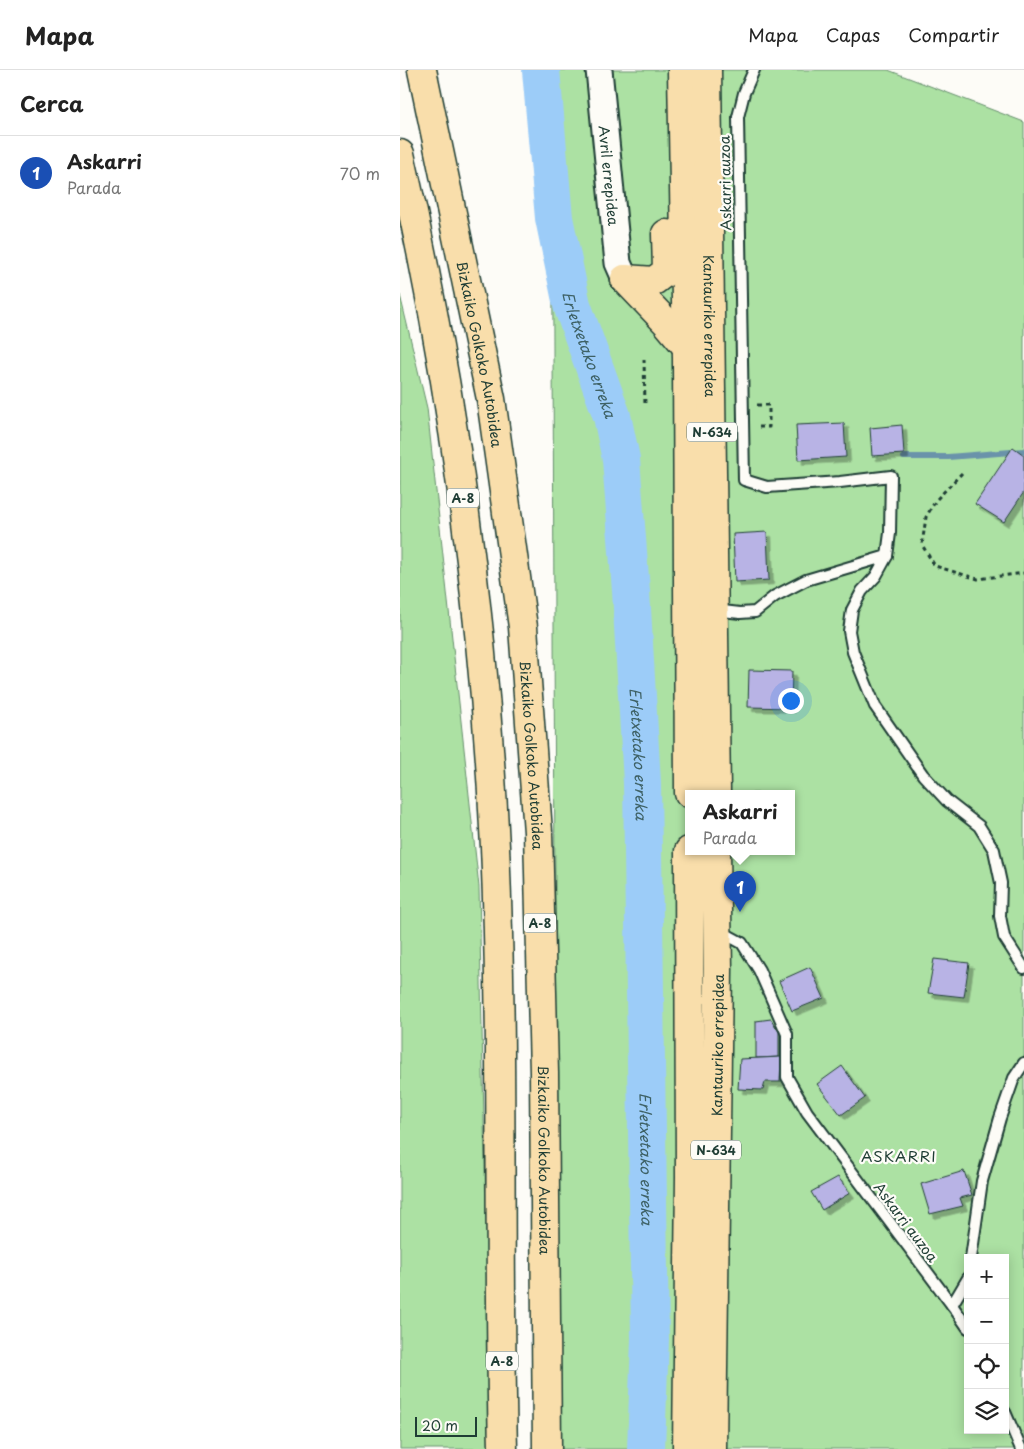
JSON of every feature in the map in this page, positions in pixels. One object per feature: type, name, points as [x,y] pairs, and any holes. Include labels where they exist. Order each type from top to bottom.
[{"type":"highway","name":"Bizkaiko Golkoko Autobidea","points":[[422,70],[491,399],[523,627],[538,832],[544,1073],[547,1449]]},
{"type":"highway","points":[[626,279],[654,281],[667,271],[664,70]]},
{"type":"highway","name":"Kantauriko errepidea","points":[[682,70],[687,347],[689,790]]},
{"type":"highway","name":"Kantauriko errepidea","points":[[707,70],[716,790]]},
{"type":"highway","name":"A-8","points":[[400,154],[448,392],[478,628],[488,730],[498,956],[503,1449]]},
{"type":"highway","points":[[626,279],[687,347]]},
{"type":"highway","name":"Kantauriko errepidea","points":[[687,1449],[690,1176],[689,855]]},
{"type":"highway","name":"Kantauriko errepidea","points":[[712,1449],[716,855]]},
{"type":"street","name":"Avril errepidea","points":[[599,70],[618,263],[626,279]]},
{"type":"lane","name":"Askarri auzoa","points":[[754,70],[744,93],[738,117],[744,480],[768,487],[891,476],[890,533],[887,556]]},
{"type":"lane","points":[[714,610],[740,613],[754,612],[776,596],[806,580],[887,556]]},
{"type":"lane","points":[[887,556],[876,576],[862,591],[852,610],[849,631],[853,652],[875,706],[923,775],[947,801],[978,826],[994,850],[1001,883],[1000,916],[1004,937],[1024,968]]},
{"type":"lane","name":"Askarri auzoa","points":[[717,929],[742,943],[759,970],[787,1034],[787,1077],[807,1112],[964,1322]]},
{"type":"lane","points":[[972,1254],[982,1181],[1011,1086],[1024,1063]]},
{"type":"lane","points":[[952,1305],[964,1285]]},
{"type":"lane","points":[[1009,1421],[1021,1449]]},
{"type":"path","points":[[644,359],[644,406]]},
{"type":"path","points":[[751,405],[769,405],[769,427],[754,427]]},
{"type":"path","points":[[962,473],[936,500],[926,517],[922,545],[935,566],[978,579],[1024,573]]},
{"type":"green space","points":[[552,70],[888,70],[1024,122],[1024,1449],[557,1449]]},
{"type":"green space","points":[[400,295],[427,408],[479,887],[491,1449],[400,1449]]},
{"type":"building","points":[[844,423],[846,457],[798,460],[796,425]]},
{"type":"building","points":[[902,425],[904,454],[872,456],[870,428]]},
{"type":"building","points":[[1013,447],[1024,455],[1024,492],[1004,522],[975,504]]},
{"type":"building","points":[[767,532],[769,580],[735,582],[733,534]]},
{"type":"building","points":[[749,670],[792,671],[791,708],[748,707]]},
{"type":"building","points":[[934,959],[969,963],[964,997],[928,993]]},
{"type":"building","points":[[810,967],[824,998],[792,1011],[779,981]]},
{"type":"building","points":[[771,1019],[779,1032],[779,1057],[756,1058],[756,1021]]},
{"type":"building","points":[[781,1057],[780,1082],[765,1082],[763,1090],[738,1089],[740,1059]]},
{"type":"building","points":[[842,1066],[865,1098],[841,1115],[817,1084]]},
{"type":"building","points":[[964,1171],[972,1195],[960,1198],[963,1206],[930,1214],[921,1184]]},
{"type":"building","points":[[838,1177],[850,1193],[822,1210],[811,1192]]},
{"type":"waterway","name":"Erletxetako erreka","points":[[541,70],[554,218],[572,305],[612,416],[621,459],[642,783],[650,1339],[646,1449]]},
{"type":"waterway","points":[[904,457],[948,457],[1024,451]]},
{"type":"place","name":"Askarri","points":[[740,912]]},
{"type":"district","name":"ASKARRI","points":[[899,1155]]}]
